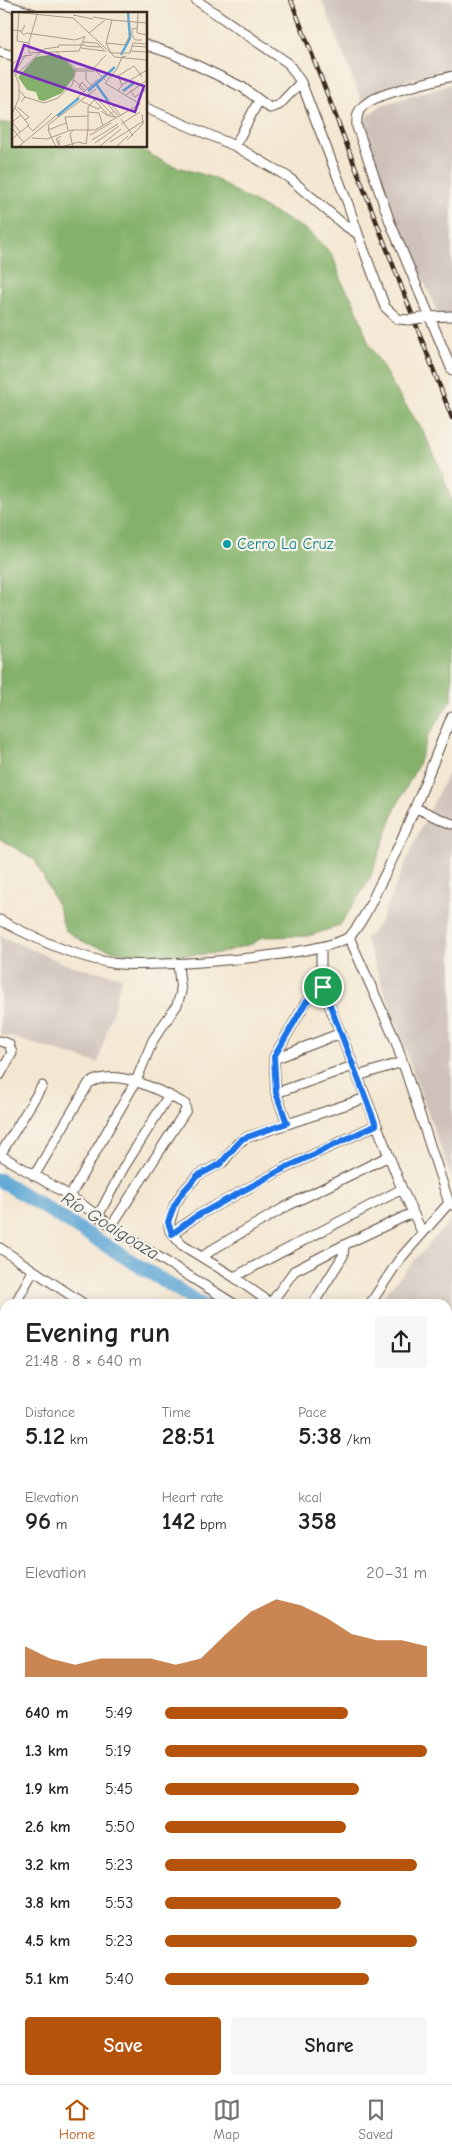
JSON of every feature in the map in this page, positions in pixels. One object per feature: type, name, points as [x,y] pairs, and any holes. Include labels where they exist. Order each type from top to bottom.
[{"type":"street","points":[[196,0],[288,63],[301,82],[385,307],[398,319],[409,320],[452,316]]},
{"type":"street","points":[[0,3],[28,12]]},
{"type":"street","points":[[148,46],[173,54],[242,87],[270,108],[275,108],[301,82]]},
{"type":"street","points":[[452,76],[373,99],[362,108],[356,118],[357,126],[390,222],[426,317],[452,370]]},
{"type":"street","points":[[235,146],[259,100]]},
{"type":"street","points":[[148,109],[235,146],[288,177],[344,225],[358,234]]},
{"type":"street","points":[[0,920],[39,941],[84,957],[114,964],[178,964],[321,948],[349,937],[364,917],[416,808],[452,716]]},
{"type":"street","points":[[416,808],[452,824]]},
{"type":"street","points":[[349,937],[396,1042],[450,1204],[422,1232],[399,1260],[373,1299]]},
{"type":"street","points":[[321,948],[323,987],[376,1125],[412,1213],[422,1232]]},
{"type":"street","points":[[70,1196],[136,1081],[152,1040],[177,1005],[181,992],[178,964]]},
{"type":"street","points":[[287,1123],[276,1093],[274,1059],[306,1002],[323,987]]},
{"type":"street","points":[[274,1059],[341,1033]]},
{"type":"street","points":[[0,1041],[9,1044],[12,1053],[0,1075]]},
{"type":"street","points":[[358,1076],[402,1062]]},
{"type":"street","points":[[276,1093],[353,1066]]},
{"type":"street","points":[[34,1176],[89,1083],[104,1078],[136,1081],[185,1104],[186,1110],[112,1225]]},
{"type":"street","points":[[42,1086],[0,1155],[70,1196],[166,1262],[226,1299]]},
{"type":"street","points":[[98,1216],[124,1167],[169,1095]]},
{"type":"street","points":[[265,1299],[182,1245],[172,1234],[168,1222],[174,1206],[182,1193],[197,1176],[220,1164],[242,1139],[366,1098]]},
{"type":"street","points":[[172,1234],[195,1217],[275,1173],[376,1125]]},
{"type":"street","points":[[202,1257],[287,1206],[389,1156]]},
{"type":"street","points":[[234,1277],[402,1189]]},
{"type":"street","points":[[274,1299],[294,1271],[412,1213]]},
{"type":"street","points":[[316,1299],[343,1256],[344,1245]]},
{"type":"street","points":[[0,1248],[75,1299]]},
{"type":"street","points":[[18,1299],[33,1272]]},
{"type":"shaded area","points":[[322,0],[452,0],[452,68],[408,80],[360,108],[361,100]]},
{"type":"shaded area","points":[[452,84],[452,315],[438,314],[400,225],[394,219],[363,125],[368,115],[382,105]]},
{"type":"shaded area","points":[[452,765],[452,1180],[365,937],[372,933],[380,922],[418,834]]},
{"type":"shaded area","points":[[0,936],[68,965],[122,977],[98,1063],[0,1034]]},
{"type":"shaded area","points":[[452,1218],[452,1299],[380,1299]]},
{"type":"green space","points":[[0,123],[12,123],[12,148],[139,148],[168,164],[214,178],[243,196],[307,230],[332,254],[343,284],[354,302],[369,344],[397,392],[422,429],[441,470],[452,502],[452,698],[428,736],[417,767],[396,807],[369,881],[339,926],[308,936],[262,937],[254,943],[221,953],[152,957],[119,952],[85,943],[65,930],[58,907],[35,860],[0,839]]},
{"type":"waterway","name":"Río Goaigoaza","points":[[0,1180],[193,1299]]},
{"type":"railway","points":[[291,0],[452,418]]},
{"type":"place","name":"Cerro La Cruz","points":[[227,544]]},
{"type":"route","points":[[323,987],[376,1125],[283,1169],[195,1217],[172,1234],[168,1222],[174,1206],[182,1193],[197,1176],[223,1162],[242,1139],[287,1123],[276,1093],[274,1057],[306,1002],[323,987]]}]
